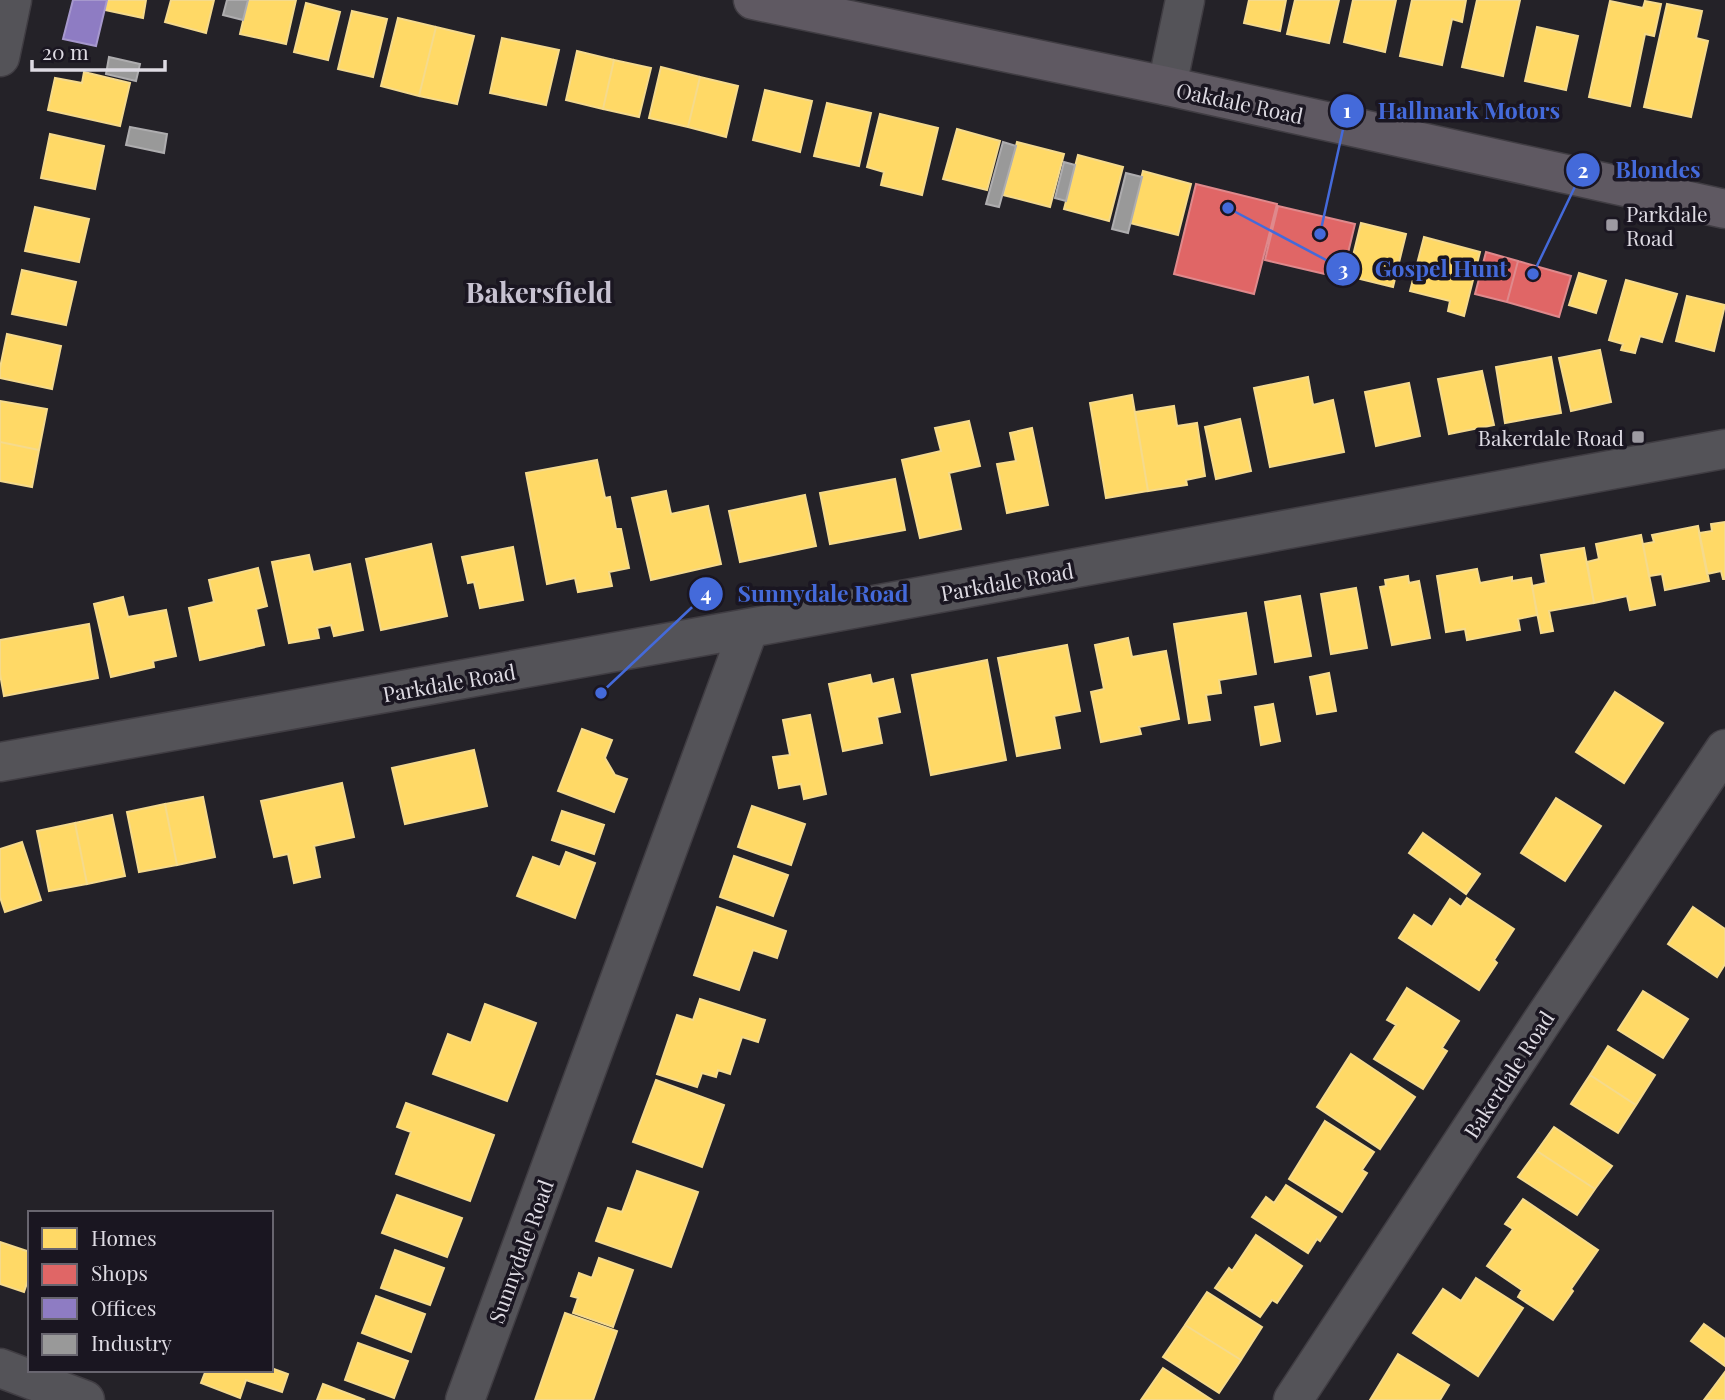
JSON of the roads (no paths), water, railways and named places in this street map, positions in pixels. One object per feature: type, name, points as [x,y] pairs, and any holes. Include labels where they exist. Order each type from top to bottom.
[{"type":"street","points":[[0,57],[12,0]]},
{"type":"street","name":"Oakdale Road","points":[[753,0],[1167,86],[1725,209]]},
{"type":"street","points":[[1167,86],[1185,0]]},
{"type":"street","name":"Parkdale Road","points":[[0,762],[1725,449]]},
{"type":"street","name":"Sunnydale Road","points":[[465,1400],[749,628]]},
{"type":"street","name":"Bakerdale Road","points":[[1293,1400],[1725,748]]},
{"type":"street","points":[[0,1368],[85,1400]]},
{"type":"place","name":"Gospel Hunt","points":[[1228,208]]},
{"type":"place","name":"Parkdale Road","points":[[1612,225]]},
{"type":"place","name":"Hallmark Motors","points":[[1320,234]]},
{"type":"place","name":"Blondes","points":[[1533,274]]},
{"type":"place","name":"Bakerdale Road","points":[[1638,437]]},
{"type":"place","name":"Sunnydale Road","points":[[601,693]]},
{"type":"district","name":"Bakersfield","points":[[539,291]]}]
